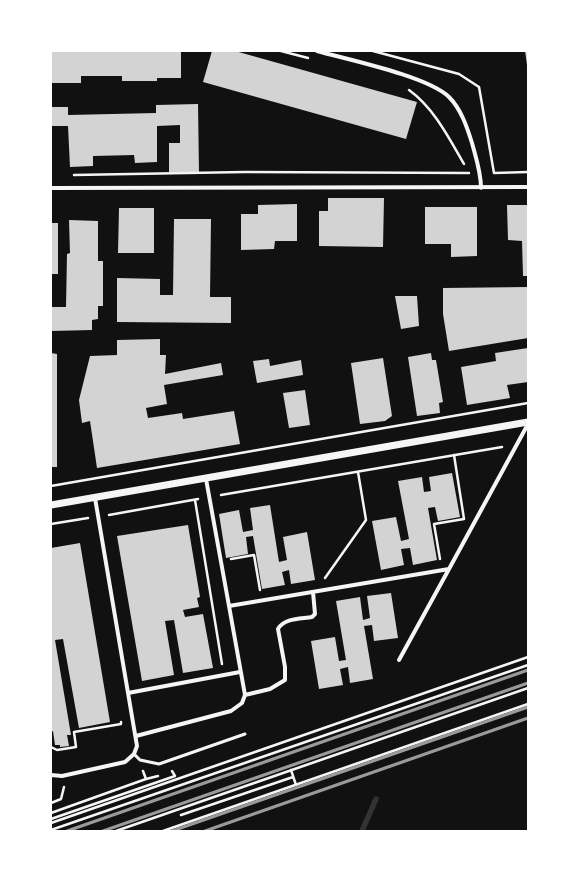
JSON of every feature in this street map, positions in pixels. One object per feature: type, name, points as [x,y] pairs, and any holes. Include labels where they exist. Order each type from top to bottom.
[{"type":"street","points":[[317,51],[414,79],[442,91],[453,102],[463,118],[481,173],[481,188]]},
{"type":"street","points":[[51,188],[528,187]]},
{"type":"street","points":[[399,660],[528,423]]},
{"type":"street","points":[[51,504],[95,498],[528,423]]},
{"type":"street","points":[[136,736],[231,711],[242,703],[245,695],[206,478]]},
{"type":"street","points":[[51,775],[67,775],[124,762],[134,754],[137,746],[95,498]]},
{"type":"street","points":[[229,606],[449,569]]},
{"type":"street","points":[[245,695],[270,689],[285,680],[285,667],[278,629],[281,624],[286,621],[312,617],[315,614],[313,592]]},
{"type":"street","points":[[128,693],[240,672]]},
{"type":"lane","points":[[134,754],[140,760],[159,764],[245,734]]},
{"type":"path","points":[[281,51],[311,59]]},
{"type":"path","points":[[73,175],[245,172],[470,173],[445,130],[420,98],[403,86]]},
{"type":"path","points":[[494,173],[528,172]]},
{"type":"path","points":[[51,486],[528,403]]},
{"type":"path","points":[[51,524],[516,445]]},
{"type":"path","points":[[440,561],[434,524],[464,519],[454,455]]},
{"type":"path","points":[[332,580],[324,581],[366,520],[358,472]]},
{"type":"path","points":[[195,500],[223,669]]},
{"type":"path","points":[[87,518],[88,526]]},
{"type":"path","points":[[225,560],[254,555],[260,592],[267,590]]},
{"type":"path","points":[[51,819],[528,657]]},
{"type":"path","points":[[51,830],[528,665]]},
{"type":"path","points":[[116,831],[528,688]]},
{"type":"path","points":[[163,831],[528,704]]},
{"type":"path","points":[[51,748],[57,750],[76,747],[74,732],[121,724],[120,716]]},
{"type":"path","points":[[291,770],[296,785]]},
{"type":"path","points":[[172,771],[175,778]]},
{"type":"path","points":[[51,803],[61,799],[67,775]]},
{"type":"path","points":[[181,816],[293,777]]},
{"type":"path","points":[[51,823],[175,778]]},
{"type":"path","points":[[51,813],[146,779]]},
{"type":"building","points":[[51,51],[181,51],[181,78],[157,78],[157,81],[122,81],[122,76],[81,76],[81,83],[51,83]]},
{"type":"building","points":[[212,51],[235,51],[417,102],[406,139],[203,82]]},
{"type":"building","points":[[525,51],[528,51],[528,65],[527,65]]},
{"type":"building","points":[[198,104],[199,173],[169,173],[169,143],[180,143],[180,125],[157,126],[157,162],[135,163],[134,155],[93,156],[93,166],[70,167],[68,126],[51,126],[51,107],[68,107],[68,115],[156,113],[156,105]]},
{"type":"building","points":[[328,198],[384,198],[383,247],[319,246],[319,211],[328,211]]},
{"type":"building","points":[[297,204],[297,241],[275,241],[274,249],[241,250],[241,214],[258,214],[258,205]]},
{"type":"building","points":[[507,205],[528,205],[528,276],[523,276],[522,241],[508,240]]},
{"type":"building","points":[[425,207],[477,207],[477,256],[451,257],[451,244],[425,244]]},
{"type":"building","points":[[119,208],[154,208],[154,253],[118,253]]},
{"type":"building","points":[[174,219],[211,219],[210,297],[231,297],[231,323],[117,322],[117,278],[160,279],[160,295],[173,295]]},
{"type":"building","points":[[69,220],[98,221],[98,261],[103,261],[103,306],[98,306],[98,319],[92,320],[92,330],[51,331],[51,307],[66,307],[67,254],[70,253]]},
{"type":"building","points":[[51,223],[58,223],[58,274],[51,274]]},
{"type":"building","points":[[528,287],[528,338],[449,351],[443,314],[443,288]]},
{"type":"building","points":[[395,296],[417,296],[419,326],[401,329]]},
{"type":"building","points":[[160,339],[160,355],[166,355],[165,374],[221,363],[223,375],[164,385],[167,404],[146,408],[148,418],[182,413],[183,419],[234,411],[240,444],[97,468],[90,421],[82,423],[79,400],[90,356],[117,355],[117,340]]},
{"type":"building","points":[[528,348],[528,382],[507,385],[510,398],[467,405],[461,367],[496,361],[495,353]]},
{"type":"building","points":[[51,353],[57,354],[57,467],[51,467]]},
{"type":"building","points":[[431,353],[432,360],[436,360],[443,402],[439,403],[440,413],[417,416],[408,357]]},
{"type":"building","points":[[383,358],[392,416],[385,421],[360,424],[351,363]]},
{"type":"building","points":[[269,359],[270,366],[301,360],[303,375],[257,383],[253,361]]},
{"type":"building","points":[[305,390],[310,425],[289,428],[283,393]]},
{"type":"building","points":[[452,473],[460,517],[438,521],[435,507],[428,508],[437,560],[413,565],[410,548],[401,549],[404,565],[381,570],[372,521],[396,517],[401,541],[409,539],[398,481],[422,477],[424,492],[431,491],[429,477]]},
{"type":"building","points":[[270,505],[279,562],[287,560],[283,537],[307,532],[315,580],[291,584],[289,570],[282,572],[285,585],[262,589],[253,536],[246,537],[248,554],[226,558],[219,514],[239,510],[243,532],[253,530],[250,508]]},
{"type":"building","points":[[188,525],[200,597],[197,598],[199,607],[183,610],[185,617],[203,614],[213,668],[183,673],[174,620],[165,621],[174,675],[142,681],[117,536]]},
{"type":"building","points":[[80,543],[110,722],[79,728],[63,639],[55,640],[71,735],[67,735],[69,746],[60,747],[60,745],[55,745],[53,731],[51,732],[51,548]]},
{"type":"building","points":[[391,593],[398,638],[374,641],[372,625],[364,626],[373,679],[350,683],[348,667],[340,669],[343,685],[319,689],[311,641],[335,637],[339,661],[346,660],[336,601],[360,597],[363,620],[370,618],[367,596]]},
{"type":"waterway","points":[[362,831],[376,799]]},
{"type":"railway","points":[[67,831],[528,670]]},
{"type":"railway","points":[[103,831],[528,683]]},
{"type":"railway","points":[[172,831],[528,707]]},
{"type":"railway","points":[[205,831],[528,718]]}]
